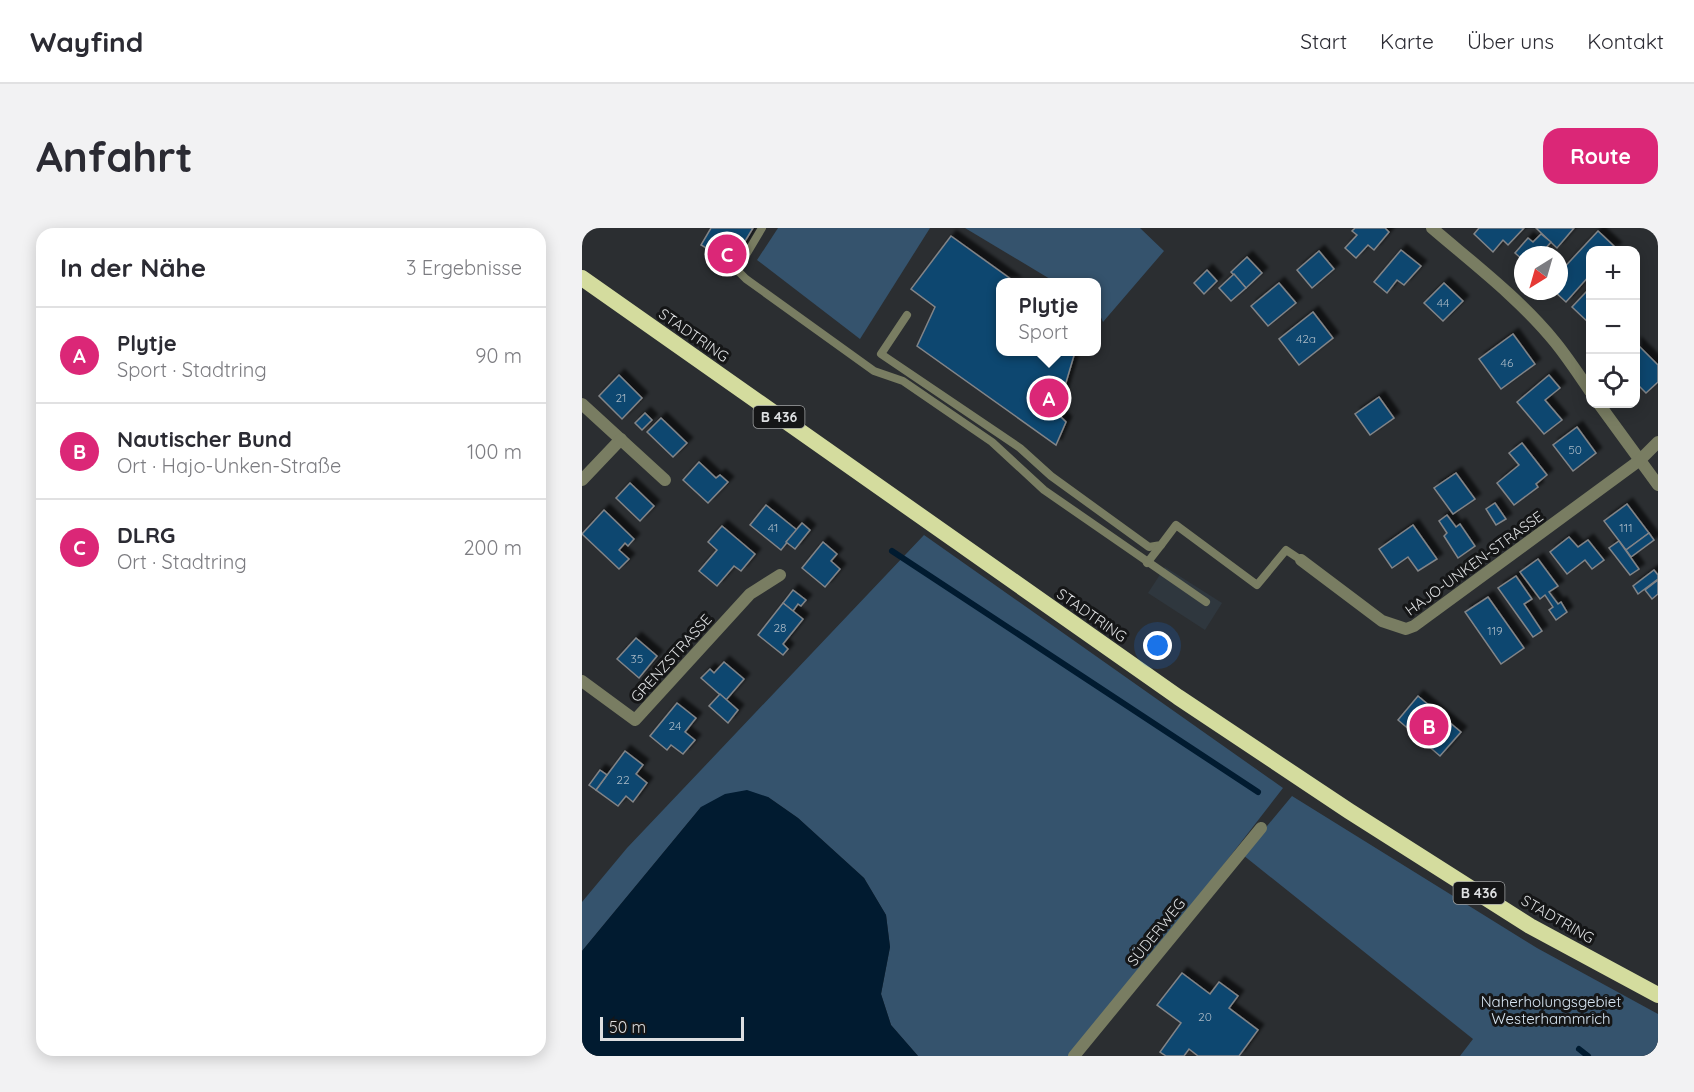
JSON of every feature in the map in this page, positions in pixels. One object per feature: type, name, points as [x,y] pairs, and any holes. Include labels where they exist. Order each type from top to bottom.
[{"type":"highway","name":"STADTRING","points":[[582,278],[1178,697],[1277,763],[1530,926],[1658,995]]},
{"type":"street","points":[[1432,228],[1497,284],[1534,320],[1555,342],[1586,385]]},
{"type":"street","points":[[582,404],[665,480]]},
{"type":"street","points":[[1602,408],[1658,485]]},
{"type":"street","points":[[582,480],[621,439]]},
{"type":"street","name":"HAJO-UNKEN-STRASSE","points":[[1301,560],[1382,621],[1406,629],[1414,626],[1640,460],[1658,442]]},
{"type":"street","name":"GRENZSTRASSE","points":[[582,681],[634,720],[750,594],[780,575]]},
{"type":"street","name":"SÜDERWEG","points":[[1074,1056],[1261,828]]},
{"type":"lane","points":[[762,228],[737,270],[747,279],[874,371],[903,381],[992,442],[1044,490],[1206,602]]},
{"type":"lane","points":[[907,315],[881,354],[1020,448],[1051,476],[1149,547],[1161,545]]},
{"type":"lane","points":[[1147,563],[1176,525],[1257,585],[1286,550],[1301,560]]},
{"type":"shaded area","points":[[1165,567],[1222,603],[1205,630],[1148,593]]},
{"type":"shaded area","points":[[747,790],[768,797],[798,818],[864,878],[886,915],[890,947],[881,994],[891,1025],[918,1056],[582,1056],[582,951],[701,807],[725,794]]},
{"type":"green space","points":[[778,228],[930,228],[860,339],[757,260]]},
{"type":"green space","points":[[965,228],[1140,228],[1164,251],[1103,322],[1101,278],[1048,278]]},
{"type":"green space","points":[[924,535],[1283,788],[1138,975],[1071,1056],[918,1056],[891,1025],[881,994],[890,947],[886,915],[864,878],[798,818],[768,797],[701,807],[582,951],[582,902],[627,848]]},
{"type":"green space","name":"Naherholungsgebiet Westerhammrich","points":[[1292,796],[1537,948],[1658,1014],[1658,1056],[1460,1056],[1473,1039],[1243,855]]},
{"type":"building","points":[[711,228],[753,228],[732,263],[701,245]]},
{"type":"building","points":[[1355,228],[1385,228],[1389,232],[1374,250],[1368,245],[1356,258],[1345,248],[1357,235],[1352,231]]},
{"type":"building","points":[[1479,228],[1524,228],[1508,245],[1503,240],[1493,252],[1474,234]]},
{"type":"building","points":[[1536,228],[1574,228],[1559,246],[1555,246]]},
{"type":"building","points":[[1598,231],[1614,246],[1586,246],[1586,280],[1568,300],[1568,263]]},
{"type":"building","points":[[1541,234],[1551,242],[1548,246],[1521,246],[1528,238],[1533,242]]},
{"type":"building","points":[[951,236],[1009,278],[996,278],[996,356],[1074,356],[1057,413],[1066,422],[1056,445],[917,346],[935,307],[911,289]]},
{"type":"building","points":[[1401,250],[1421,266],[1404,285],[1397,280],[1387,293],[1374,282]]},
{"type":"building","points":[[1319,251],[1334,269],[1312,288],[1297,270]]},
{"type":"building","points":[[1247,257],[1262,273],[1246,288],[1231,272]]},
{"type":"building","points":[[1207,270],[1217,281],[1204,294],[1194,283]]},
{"type":"building","points":[[1234,274],[1246,288],[1231,301],[1219,288]]},
{"type":"building","points":[[1279,283],[1296,303],[1268,326],[1251,306]]},
{"type":"building","points":[[1444,283],[1463,301],[1443,321],[1424,303]]},
{"type":"building","points":[[1586,292],[1586,320],[1572,307]]},
{"type":"building","points":[[1313,312],[1333,338],[1299,365],[1279,339]]},
{"type":"building","points":[[1513,334],[1535,364],[1501,389],[1479,359]]},
{"type":"building","points":[[1640,347],[1658,365],[1658,382],[1646,393],[1640,387]]},
{"type":"building","points":[[619,375],[642,398],[622,419],[599,396]]},
{"type":"building","points":[[1549,375],[1560,388],[1545,400],[1562,420],[1544,434],[1517,402]]},
{"type":"building","points":[[1379,397],[1394,418],[1370,435],[1355,414]]},
{"type":"building","points":[[645,413],[652,420],[642,430],[635,423]]},
{"type":"building","points":[[661,418],[687,443],[673,457],[647,432]]},
{"type":"building","points":[[1577,427],[1596,453],[1573,471],[1553,445]]},
{"type":"building","points":[[1522,443],[1547,475],[1536,484],[1538,487],[1514,505],[1497,483],[1519,465],[1509,453]]},
{"type":"building","points":[[699,462],[716,478],[720,475],[728,482],[708,503],[683,480]]},
{"type":"building","points":[[1456,473],[1475,499],[1453,514],[1434,488]]},
{"type":"building","points":[[630,483],[654,506],[640,521],[616,498]]},
{"type":"building","points":[[1495,503],[1506,519],[1496,525],[1486,509]]},
{"type":"building","points":[[1627,504],[1649,533],[1626,550],[1604,521]]},
{"type":"building","points":[[766,505],[797,530],[781,550],[750,525]]},
{"type":"building","points":[[604,510],[634,539],[628,546],[625,543],[619,550],[629,559],[619,569],[582,534]]},
{"type":"building","points":[[1447,515],[1456,527],[1460,524],[1475,546],[1458,558],[1444,536],[1447,533],[1439,521]]},
{"type":"building","points":[[802,523],[810,530],[795,549],[786,542]]},
{"type":"building","points":[[1413,525],[1437,559],[1418,571],[1408,557],[1392,568],[1379,549]]},
{"type":"building","points":[[722,526],[755,554],[741,571],[734,566],[717,586],[699,571],[717,550],[708,542]]},
{"type":"building","points":[[1649,533],[1654,540],[1631,557],[1626,550]]},
{"type":"building","points":[[1569,537],[1578,547],[1588,540],[1604,560],[1592,569],[1585,560],[1567,574],[1550,552]]},
{"type":"building","points":[[1619,541],[1639,569],[1630,575],[1609,548]]},
{"type":"building","points":[[823,542],[837,554],[831,561],[840,569],[825,587],[802,568]]},
{"type":"building","points":[[1538,559],[1558,586],[1549,592],[1558,604],[1561,602],[1567,612],[1556,620],[1549,610],[1553,607],[1545,595],[1540,599],[1520,572]]},
{"type":"building","points":[[1654,570],[1658,579],[1638,594],[1633,586]]},
{"type":"building","points":[[1516,576],[1532,599],[1524,604],[1542,631],[1533,637],[1498,588]]},
{"type":"building","points":[[1658,580],[1658,594],[1652,599],[1645,590]]},
{"type":"building","points":[[793,590],[806,600],[801,606],[798,604],[793,611],[783,603]]},
{"type":"building","points":[[1488,597],[1524,648],[1501,664],[1465,612]]},
{"type":"building","points":[[783,603],[803,619],[783,644],[788,649],[783,655],[758,635]]},
{"type":"building","points":[[636,638],[657,656],[639,678],[617,659]]},
{"type":"building","points":[[724,662],[744,679],[726,700],[701,678],[710,669],[714,673]]},
{"type":"building","points":[[720,694],[738,710],[728,723],[709,706]]},
{"type":"building","points":[[1418,696],[1461,732],[1440,756],[1398,720]]},
{"type":"building","points":[[677,703],[696,718],[685,732],[695,740],[683,754],[671,745],[667,750],[650,736]]},
{"type":"building","points":[[625,751],[643,765],[636,774],[647,783],[633,802],[626,796],[618,806],[596,790]]},
{"type":"building","points":[[600,770],[607,775],[596,790],[589,785]]},
{"type":"building","points":[[1182,973],[1210,994],[1219,982],[1238,996],[1229,1008],[1258,1030],[1239,1056],[1198,1056],[1189,1049],[1184,1056],[1166,1056],[1160,1052],[1181,1023],[1157,1005]]},
{"type":"waterway","points":[[892,551],[1258,792]]},
{"type":"waterway","points":[[1579,1049],[1588,1056]]},
{"type":"place","name":"DLRG","points":[[727,254]]},
{"type":"place","name":"Plytje","points":[[1049,398]]},
{"type":"place","name":"Nautischer Bund","points":[[1429,726]]}]
